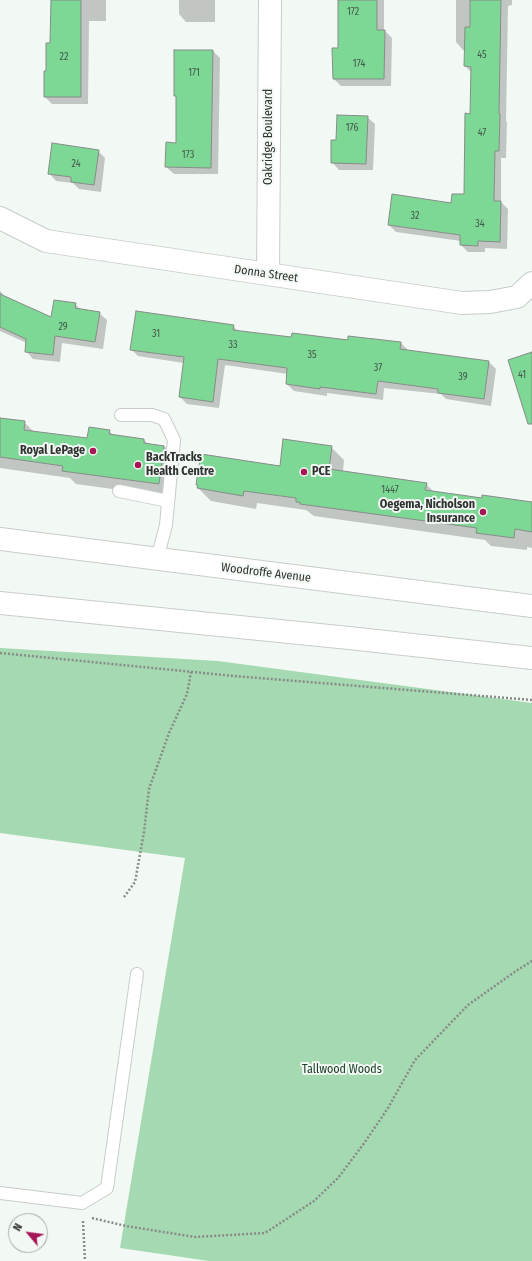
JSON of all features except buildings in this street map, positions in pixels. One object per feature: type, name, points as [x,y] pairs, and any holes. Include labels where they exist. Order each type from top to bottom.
[{"type":"main road","name":"Oakridge Boulevard","points":[[268,274],[270,0]]},
{"type":"main road","name":"Donna Street","points":[[0,218],[46,241],[462,303],[490,302],[517,297],[532,283]]},
{"type":"main road","name":"Woodroffe Avenue","points":[[0,539],[532,606]]},
{"type":"main road","points":[[0,604],[349,638],[532,658]]},
{"type":"lane","points":[[121,415],[152,415],[164,419],[174,440],[166,525],[157,559]]},
{"type":"lane","points":[[119,491],[168,502]]},
{"type":"lane","points":[[0,1193],[82,1203],[107,1188],[137,974]]},
{"type":"path","points":[[0,653],[192,672],[532,700]]},
{"type":"path","points":[[124,897],[135,882],[144,832],[149,789],[169,733],[187,694],[192,672]]},
{"type":"path","points":[[83,1215],[126,1226],[195,1237],[265,1233],[314,1202],[338,1178],[388,1108],[415,1060],[468,1005],[532,961]]},
{"type":"path","points":[[82,1203],[85,1261]]},
{"type":"green space","name":"Tallwood Woods","points":[[0,648],[218,661],[532,703],[532,1261],[209,1261],[120,1248],[185,858],[0,833]]},
{"type":"place","name":"Royal LePage","points":[[93,451]]},
{"type":"place","name":"BackTracks Health Centre","points":[[138,465]]},
{"type":"place","name":"PCE","points":[[304,472]]},
{"type":"place","name":"Oegema, Nicholson Insurance","points":[[483,512]]}]
